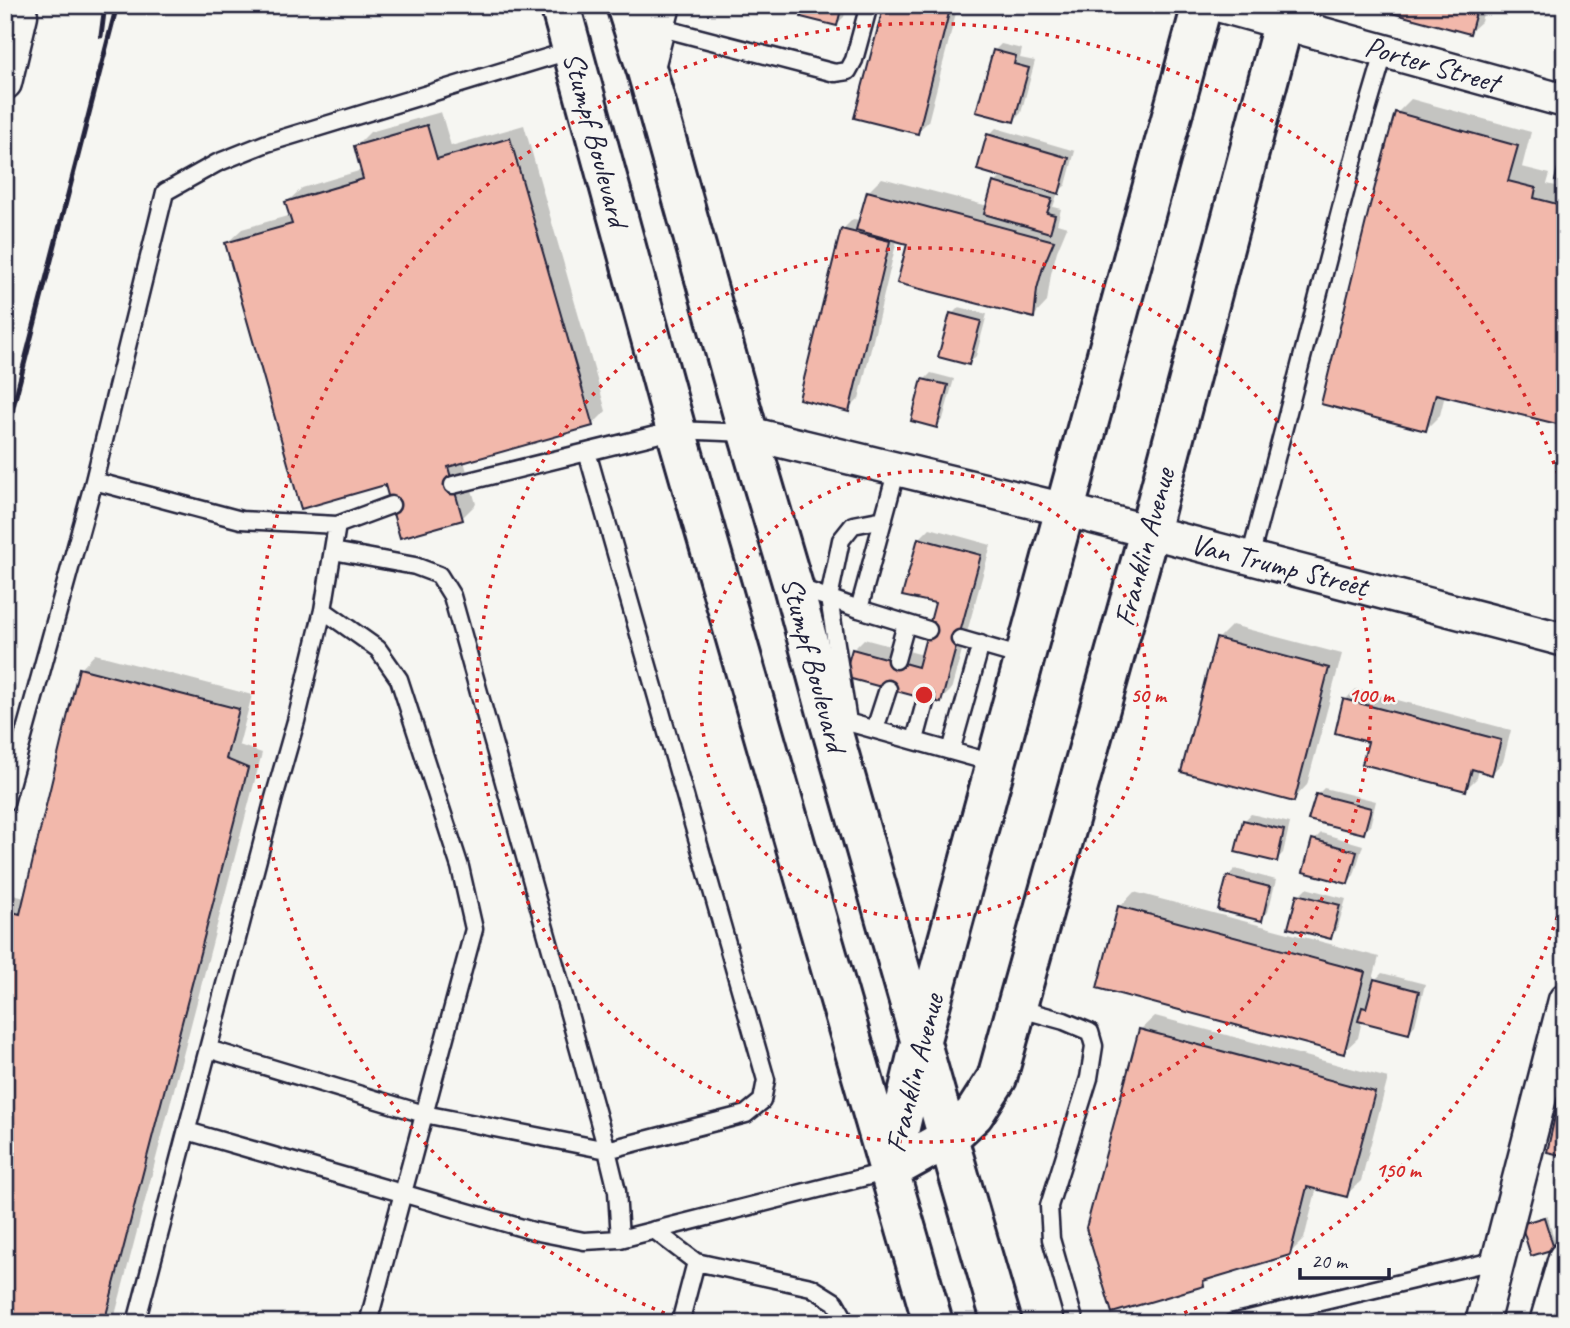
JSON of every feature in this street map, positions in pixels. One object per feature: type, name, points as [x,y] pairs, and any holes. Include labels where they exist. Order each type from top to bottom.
[{"type":"main road","name":"Stumpf Boulevard","points":[[560,5],[676,430],[933,1323]]},
{"type":"main road","name":"Stumpf Boulevard","points":[[626,5],[793,586],[838,719],[920,1043],[1002,1323]]},
{"type":"main road","name":"Franklin Avenue","points":[[889,1171],[920,1043],[1202,5]]},
{"type":"main road","name":"Franklin Avenue","points":[[889,1171],[948,1138],[974,1114],[998,1078],[1149,532],[1285,14]]},
{"type":"street","points":[[5,83],[21,15],[18,5]]},
{"type":"street","name":"Porter Street","points":[[1218,5],[1285,14],[1385,50],[1565,100]]},
{"type":"street","points":[[647,71],[661,16]]},
{"type":"street","name":"Van Trump Street","points":[[748,433],[1066,510],[1565,640]]},
{"type":"street","points":[[1482,1323],[1565,1000]]},
{"type":"street","points":[[1546,1323],[1565,1258]]},
{"type":"lane","points":[[661,16],[835,73],[848,71],[854,60],[869,5]]},
{"type":"lane","points":[[5,803],[93,481],[165,191],[217,163],[267,144],[572,50]]},
{"type":"lane","points":[[1250,558],[1361,131],[1385,50]]},
{"type":"lane","points":[[453,485],[676,430],[748,433]]},
{"type":"lane","points":[[208,1049],[425,1114],[607,1150],[746,1114],[762,1101],[766,1080],[587,452]]},
{"type":"lane","points":[[859,609],[897,469]]},
{"type":"lane","points":[[93,481],[241,520],[337,525],[391,505]]},
{"type":"lane","points":[[884,519],[853,525],[841,540],[828,597],[838,719],[997,764]]},
{"type":"lane","points":[[136,1323],[296,721],[323,610],[337,525]]},
{"type":"lane","points":[[333,551],[415,566],[439,575],[452,596],[607,1150],[617,1191],[620,1239]]},
{"type":"lane","points":[[793,586],[928,630]]},
{"type":"lane","points":[[323,610],[378,649],[399,679],[460,867],[474,929],[368,1323]]},
{"type":"lane","points":[[896,660],[906,624]]},
{"type":"lane","points":[[960,639],[1026,657]]},
{"type":"lane","points":[[951,751],[981,644]]},
{"type":"lane","points":[[875,729],[888,689]]},
{"type":"lane","points":[[915,740],[926,699]]},
{"type":"lane","points":[[1017,1008],[1064,1021],[1090,1032],[1094,1046],[1089,1078],[1049,1206],[1051,1239],[1075,1323]]},
{"type":"lane","points":[[187,1131],[533,1231],[584,1241],[620,1239],[889,1171]]},
{"type":"lane","points":[[654,1230],[696,1262],[811,1287],[835,1302],[847,1323]]},
{"type":"lane","points":[[1232,1323],[1497,1260]]},
{"type":"lane","points":[[680,1323],[696,1262]]},
{"type":"building","points":[[804,5],[842,5],[837,26],[801,17]]},
{"type":"building","points":[[884,5],[951,5],[918,134],[854,118]]},
{"type":"building","points":[[1362,5],[1478,5],[1470,34]]},
{"type":"building","points":[[993,50],[1016,56],[1014,64],[1029,68],[1014,122],[976,112]]},
{"type":"building","points":[[1395,112],[1518,146],[1508,181],[1536,188],[1534,198],[1565,206],[1565,426],[1436,394],[1426,431],[1321,404]]},
{"type":"building","points":[[427,125],[437,159],[510,138],[593,426],[448,467],[463,520],[400,538],[385,485],[301,509],[225,243],[292,224],[285,202],[363,179],[354,146]]},
{"type":"building","points":[[987,134],[1069,158],[1059,194],[977,170]]},
{"type":"building","points":[[1560,159],[1565,161],[1565,184],[1555,181]]},
{"type":"building","points":[[993,182],[1052,199],[1047,213],[1055,215],[1050,233],[984,214]]},
{"type":"building","points":[[867,191],[1054,241],[1037,289],[1034,318],[897,283],[907,244],[856,230]]},
{"type":"building","points":[[841,229],[890,241],[849,412],[799,399]]},
{"type":"building","points":[[950,313],[981,321],[969,365],[938,357]]},
{"type":"building","points":[[922,379],[948,385],[937,428],[911,421]]},
{"type":"building","points":[[918,538],[981,555],[941,703],[844,677],[852,649],[918,667],[935,603],[902,596]]},
{"type":"building","points":[[1216,638],[1329,668],[1294,802],[1181,772]]},
{"type":"building","points":[[79,668],[239,709],[226,759],[248,768],[104,1323],[5,1323],[5,910],[20,914]]},
{"type":"building","points":[[1343,699],[1501,740],[1492,775],[1472,769],[1466,791],[1362,764],[1368,742],[1335,733]]},
{"type":"building","points":[[1316,794],[1371,808],[1364,834],[1308,820]]},
{"type":"building","points":[[1243,820],[1284,830],[1277,862],[1235,852]]},
{"type":"building","points":[[1312,839],[1357,852],[1348,884],[1303,872]]},
{"type":"building","points":[[1227,876],[1270,887],[1262,921],[1218,910]]},
{"type":"building","points":[[1297,894],[1340,905],[1331,939],[1288,928]]},
{"type":"building","points":[[1118,906],[1365,972],[1344,1054],[1097,988]]},
{"type":"building","points":[[1374,979],[1419,991],[1409,1034],[1358,1021],[1362,1007],[1366,1008]]},
{"type":"building","points":[[1139,1029],[1375,1092],[1347,1197],[1307,1187],[1290,1255],[1203,1281],[1204,1286],[1112,1313],[1086,1228]]},
{"type":"building","points":[[1558,1103],[1565,1105],[1565,1156],[1547,1152]]},
{"type":"building","points":[[1544,1217],[1554,1249],[1531,1256],[1521,1224]]},
{"type":"railway","points":[[101,36],[105,5]]},
{"type":"railway","points":[[5,438],[117,5]]}]
